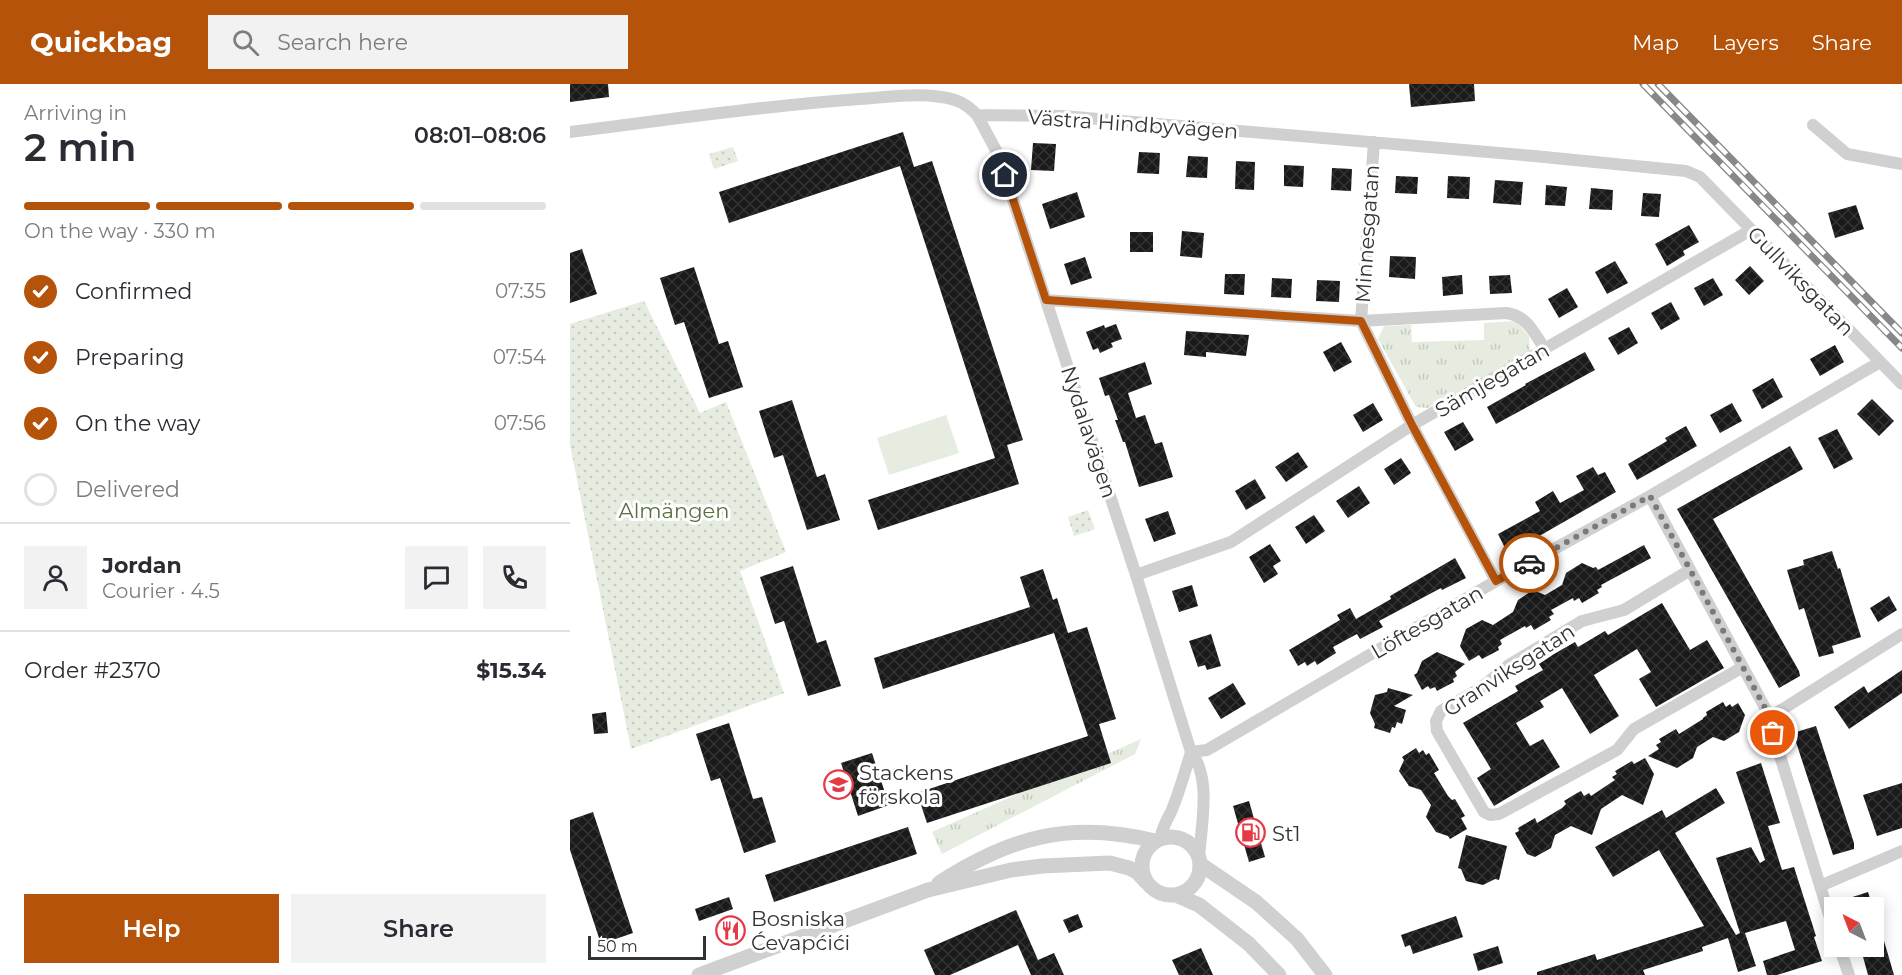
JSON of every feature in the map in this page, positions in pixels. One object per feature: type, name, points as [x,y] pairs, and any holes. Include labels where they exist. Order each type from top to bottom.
[{"type":"street","points":[[570,132],[828,101],[896,97],[936,97],[955,100],[967,105],[977,115]]},
{"type":"street","name":"Västra Hindbyvägen","points":[[977,115],[1063,116],[1374,142],[1686,171],[1700,177]]},
{"type":"street","name":"Nydalavägen","points":[[977,115],[998,154],[1136,575],[1191,752],[1198,761],[1203,779],[1200,861]]},
{"type":"street","points":[[1813,125],[1847,154],[1902,164]]},
{"type":"street","name":"Minnesgatan","points":[[1374,142],[1361,321],[1412,425],[1496,581]]},
{"type":"street","name":"Gullviksgatan","points":[[1700,177],[1902,384]]},
{"type":"street","name":"Sämjegatan","points":[[1136,575],[1231,542],[1412,425],[1751,230]]},
{"type":"street","points":[[1046,300],[1361,321],[1490,313],[1518,315],[1524,318],[1545,349]]},
{"type":"street","name":"Löftesgatan","points":[[1191,752],[1207,750],[1496,581],[1650,496],[1880,362]]},
{"type":"street","points":[[1650,496],[1770,717],[1824,899]]},
{"type":"street","name":"Granviksgatan","points":[[1690,570],[1624,610],[1582,621],[1509,665],[1482,688],[1441,711],[1436,721],[1437,731],[1484,812],[1490,815],[1499,814],[1617,750],[1634,729],[1743,667]]},
{"type":"street","points":[[1770,717],[1902,634]]},
{"type":"street","points":[[1146,882],[1143,875],[1144,853],[1157,840],[1191,752]]},
{"type":"street","points":[[699,975],[928,890],[1011,870],[1042,866],[1110,863],[1137,872],[1153,890],[1164,895],[1176,895],[1186,892],[1194,885],[1199,875],[1200,861],[1195,849],[1188,842],[1179,838],[1169,837],[1157,840],[1114,834],[1053,834],[1035,837],[1009,846],[968,864],[928,890]]},
{"type":"street","points":[[1820,886],[1902,851]]},
{"type":"street","points":[[1200,861],[1256,902],[1297,939],[1326,975]]},
{"type":"street","points":[[1176,895],[1198,905],[1249,944],[1279,975]]},
{"type":"street","points":[[1843,957],[1849,975]]},
{"type":"green space","points":[[733,147],[738,161],[714,169],[709,154]]},
{"type":"green space","name":"Almängen","points":[[644,301],[700,413],[726,402],[786,552],[740,571],[784,693],[631,749],[570,445],[570,324]]},
{"type":"green space","points":[[1517,321],[1529,337],[1530,352],[1428,408],[1416,407],[1378,339],[1384,326],[1411,325],[1412,342],[1484,340],[1484,323]]},
{"type":"green space","points":[[946,415],[959,453],[889,475],[877,438]]},
{"type":"green space","points":[[1088,510],[1095,529],[1074,536],[1068,517]]},
{"type":"green space","points":[[1141,739],[1135,754],[942,854],[932,832]]},
{"type":"building","points":[[570,84],[608,84],[609,97],[570,102]]},
{"type":"building","points":[[1409,84],[1474,84],[1475,101],[1411,107]]},
{"type":"building","points":[[903,132],[914,167],[932,161],[1023,440],[1007,445],[1019,484],[878,530],[868,500],[995,458],[900,166],[729,223],[719,192]]},
{"type":"building","points":[[1033,143],[1056,144],[1054,171],[1031,170]]},
{"type":"building","points":[[1139,152],[1160,153],[1159,174],[1137,173]]},
{"type":"building","points":[[1188,156],[1208,157],[1207,178],[1186,177]]},
{"type":"building","points":[[1236,161],[1255,162],[1254,190],[1235,189]]},
{"type":"building","points":[[1284,165],[1304,166],[1303,187],[1284,186]]},
{"type":"building","points":[[1332,168],[1352,169],[1351,191],[1331,190]]},
{"type":"building","points":[[1396,176],[1418,177],[1417,194],[1395,193]]},
{"type":"building","points":[[1448,176],[1470,177],[1469,199],[1447,198]]},
{"type":"building","points":[[1495,180],[1523,182],[1521,205],[1493,203]]},
{"type":"building","points":[[1546,185],[1567,187],[1565,206],[1545,205]]},
{"type":"building","points":[[1591,188],[1613,190],[1612,210],[1589,209]]},
{"type":"building","points":[[1077,192],[1085,217],[1050,229],[1042,204]]},
{"type":"building","points":[[1643,193],[1661,194],[1659,217],[1641,216]]},
{"type":"building","points":[[1856,205],[1864,229],[1835,238],[1828,213]]},
{"type":"building","points":[[1689,225],[1699,242],[1683,251],[1685,255],[1667,266],[1655,244]]},
{"type":"building","points":[[1182,231],[1204,233],[1202,258],[1180,256]]},
{"type":"building","points":[[1130,232],[1153,232],[1153,252],[1130,252]]},
{"type":"building","points":[[582,249],[597,294],[570,303],[570,253]]},
{"type":"building","points":[[1390,256],[1416,257],[1415,279],[1389,277]]},
{"type":"building","points":[[1085,257],[1092,278],[1071,285],[1064,264]]},
{"type":"building","points":[[1615,261],[1628,283],[1607,294],[1595,272]]},
{"type":"building","points":[[1750,266],[1764,281],[1749,295],[1735,280]]},
{"type":"building","points":[[694,267],[719,344],[728,341],[743,387],[709,398],[684,322],[675,325],[660,278]]},
{"type":"building","points":[[1225,274],[1245,274],[1244,295],[1224,294]]},
{"type":"building","points":[[1462,275],[1463,294],[1443,296],[1442,277]]},
{"type":"building","points":[[1510,275],[1512,293],[1490,294],[1489,276]]},
{"type":"building","points":[[1272,278],[1292,279],[1291,298],[1271,297]]},
{"type":"building","points":[[1713,278],[1723,295],[1704,306],[1694,288]]},
{"type":"building","points":[[1317,280],[1340,281],[1339,302],[1316,301]]},
{"type":"building","points":[[1567,288],[1578,307],[1559,318],[1548,299]]},
{"type":"building","points":[[1671,302],[1680,319],[1661,330],[1651,313]]},
{"type":"building","points":[[1116,324],[1122,339],[1111,343],[1113,347],[1100,353],[1098,348],[1093,350],[1086,332],[1104,325],[1105,328]]},
{"type":"building","points":[[1629,327],[1638,343],[1618,355],[1608,338]]},
{"type":"building","points":[[1186,331],[1249,335],[1246,356],[1206,352],[1206,357],[1184,355]]},
{"type":"building","points":[[1341,342],[1352,362],[1334,372],[1323,352]]},
{"type":"building","points":[[1835,345],[1844,362],[1820,376],[1810,359]]},
{"type":"building","points":[[1585,352],[1595,370],[1496,424],[1487,407]]},
{"type":"building","points":[[1145,362],[1152,384],[1128,393],[1136,418],[1145,415],[1155,444],[1162,442],[1173,477],[1139,487],[1125,442],[1123,442],[1115,420],[1118,420],[1109,395],[1105,396],[1099,378]]},
{"type":"building","points":[[1773,378],[1783,397],[1762,409],[1752,390]]},
{"type":"building","points":[[1872,399],[1894,421],[1879,436],[1857,414]]},
{"type":"building","points":[[792,400],[817,477],[825,474],[840,520],[807,530],[783,455],[774,458],[759,411]]},
{"type":"building","points":[[1373,403],[1383,420],[1363,432],[1353,415]]},
{"type":"building","points":[[1732,403],[1742,421],[1720,433],[1710,415]]},
{"type":"building","points":[[1463,422],[1474,440],[1455,451],[1444,432]]},
{"type":"building","points":[[1686,426],[1697,446],[1637,480],[1628,464],[1667,441],[1665,438]]},
{"type":"building","points":[[1837,429],[1853,459],[1834,469],[1818,438]]},
{"type":"building","points":[[1790,446],[1803,469],[1713,519],[1799,671],[1800,676],[1779,688],[1677,509]]},
{"type":"building","points":[[1298,452],[1308,467],[1286,482],[1275,467]]},
{"type":"building","points":[[1401,458],[1411,473],[1394,485],[1384,469]]},
{"type":"building","points":[[1593,467],[1598,475],[1605,472],[1616,492],[1508,554],[1498,534],[1540,511],[1535,502],[1553,491],[1560,503],[1584,490],[1576,476]]},
{"type":"building","points":[[1255,479],[1266,498],[1246,510],[1235,491]]},
{"type":"building","points":[[1359,486],[1370,503],[1348,518],[1336,501]]},
{"type":"building","points":[[1168,511],[1176,534],[1154,542],[1145,519]]},
{"type":"building","points":[[1314,515],[1325,531],[1306,544],[1295,527]]},
{"type":"building","points":[[1270,544],[1281,561],[1273,566],[1278,574],[1264,583],[1249,557]]},
{"type":"building","points":[[1644,545],[1651,558],[1601,585],[1602,587],[1597,590],[1599,593],[1582,603],[1579,598],[1574,601],[1573,598],[1551,610],[1554,614],[1549,617],[1551,620],[1534,630],[1531,625],[1526,628],[1525,626],[1500,640],[1502,644],[1498,647],[1499,650],[1482,659],[1479,655],[1469,661],[1460,646],[1466,629],[1482,620],[1493,625],[1513,612],[1518,600],[1533,590],[1545,595],[1562,585],[1566,573],[1582,563],[1596,567],[1598,570]]},
{"type":"building","points":[[1832,551],[1838,569],[1840,568],[1861,637],[1832,646],[1834,653],[1819,657],[1804,608],[1799,610],[1787,570],[1804,565],[1803,560]]},
{"type":"building","points":[[1455,558],[1466,578],[1442,590],[1441,588],[1379,621],[1383,627],[1360,639],[1357,634],[1333,647],[1336,653],[1317,665],[1315,661],[1307,666],[1305,662],[1298,666],[1289,650],[1340,620],[1337,615],[1350,608],[1356,619]]},
{"type":"building","points":[[793,566],[817,643],[826,640],[841,686],[808,696],[784,621],[775,624],[760,577]]},
{"type":"building","points":[[1043,569],[1053,600],[1057,598],[1068,633],[1087,627],[1116,719],[1099,724],[1111,763],[927,823],[917,793],[1088,736],[1054,633],[883,689],[874,658],[1030,607],[1020,577]]},
{"type":"building","points":[[1192,585],[1198,606],[1179,612],[1172,591]]},
{"type":"building","points":[[1889,596],[1897,610],[1878,622],[1870,608]]},
{"type":"building","points":[[1662,603],[1690,650],[1707,640],[1724,668],[1656,707],[1639,679],[1651,672],[1637,649],[1594,675],[1619,716],[1590,734],[1562,688],[1540,701],[1544,707],[1516,723],[1530,746],[1543,739],[1560,767],[1494,806],[1477,778],[1491,769],[1463,723],[1518,691],[1515,686],[1543,670],[1539,664],[1554,654],[1575,642],[1578,647],[1605,631],[1608,635]]},
{"type":"building","points":[[1211,634],[1221,666],[1207,670],[1205,665],[1198,667],[1189,641]]},
{"type":"building","points":[[1437,652],[1465,664],[1455,672],[1457,676],[1453,679],[1454,682],[1437,691],[1435,687],[1430,689],[1428,686],[1422,690],[1414,675],[1422,661]]},
{"type":"building","points":[[1902,670],[1902,693],[1849,729],[1834,707],[1864,686],[1868,693]]},
{"type":"building","points":[[1233,683],[1246,704],[1221,719],[1208,698]]},
{"type":"building","points":[[1388,688],[1413,695],[1394,706],[1406,710],[1402,724],[1397,722],[1390,733],[1374,728],[1375,724],[1370,713],[1375,695],[1387,692]]},
{"type":"building","points":[[1723,702],[1726,707],[1730,704],[1732,707],[1738,703],[1745,715],[1739,732],[1724,741],[1713,737],[1697,747],[1693,758],[1677,768],[1648,756],[1659,749],[1656,745],[1661,742],[1659,739],[1676,729],[1679,734],[1703,719],[1707,715],[1706,712]]},
{"type":"building","points":[[606,712],[608,733],[594,734],[592,714]]},
{"type":"building","points":[[729,723],[753,799],[762,797],[776,842],[744,853],[720,778],[711,781],[696,734]]},
{"type":"building","points":[[1816,726],[1854,843],[1854,849],[1833,855],[1793,733]]},
{"type":"building","points":[[1416,748],[1419,753],[1423,750],[1426,755],[1429,753],[1439,770],[1434,773],[1448,796],[1452,800],[1455,799],[1465,816],[1461,818],[1467,829],[1450,839],[1436,832],[1426,817],[1431,805],[1421,790],[1409,786],[1399,771],[1404,760],[1402,757]]},
{"type":"building","points":[[872,753],[889,805],[858,816],[841,763]]},
{"type":"building","points":[[1645,758],[1654,774],[1643,805],[1622,795],[1601,809],[1592,835],[1571,826],[1555,835],[1551,848],[1535,857],[1527,854],[1515,833],[1519,831],[1518,828],[1535,818],[1537,823],[1562,808],[1566,804],[1564,801],[1581,791],[1584,796],[1589,793],[1591,796],[1615,780],[1612,777],[1617,774],[1615,771],[1632,761],[1634,764]]},
{"type":"building","points":[[1761,763],[1780,823],[1768,826],[1782,870],[1794,867],[1822,961],[1777,975],[1767,975],[1763,961],[1795,950],[1786,921],[1745,933],[1756,966],[1738,972],[1728,938],[1702,947],[1703,951],[1643,970],[1645,975],[1537,975],[1537,972],[1595,954],[1597,960],[1704,926],[1659,850],[1613,877],[1595,847],[1662,810],[1666,818],[1716,788],[1725,803],[1675,833],[1736,935],[1740,933],[1716,858],[1751,847],[1760,863],[1765,860],[1736,772]]},
{"type":"building","points":[[1902,783],[1902,828],[1877,836],[1863,795]]},
{"type":"building","points":[[1249,801],[1265,857],[1249,862],[1233,806]]},
{"type":"building","points":[[593,812],[633,933],[601,944],[570,850],[570,820]]},
{"type":"building","points":[[908,827],[917,854],[774,902],[765,875]]},
{"type":"building","points":[[1466,835],[1507,846],[1499,880],[1495,879],[1483,885],[1466,881],[1461,869],[1458,868]]},
{"type":"building","points":[[1868,892],[1870,897],[1853,897]]},
{"type":"building","points":[[729,897],[733,909],[699,921],[695,909]]},
{"type":"building","points":[[1016,910],[1038,960],[1054,953],[1064,975],[1031,975],[1018,945],[950,975],[935,975],[924,950]]},
{"type":"building","points":[[1078,914],[1083,927],[1069,933],[1063,920]]},
{"type":"building","points":[[1456,916],[1463,937],[1413,954],[1410,945],[1405,947],[1401,935]]},
{"type":"building","points":[[1884,941],[1894,975],[1868,975],[1863,957],[1884,957]]},
{"type":"building","points":[[1498,946],[1503,963],[1478,971],[1473,954]]},
{"type":"building","points":[[1201,948],[1213,975],[1179,975],[1172,960]]},
{"type":"railway","points":[[1643,84],[1902,348]]},
{"type":"railway","points":[[1658,84],[1902,333]]},
{"type":"way so far","points":[[1529,563],[1650,496],[1770,717],[1773,733]]},
{"type":"place","name":"Stackens förskola","points":[[838,784]]},
{"type":"place","name":"St1","points":[[1251,833]]},
{"type":"place","name":"Bosniska Ćevapćići","points":[[730,930]]},
{"type":"route","points":[[1005,175],[1046,300],[1361,321],[1412,425],[1496,581],[1529,563]]}]
